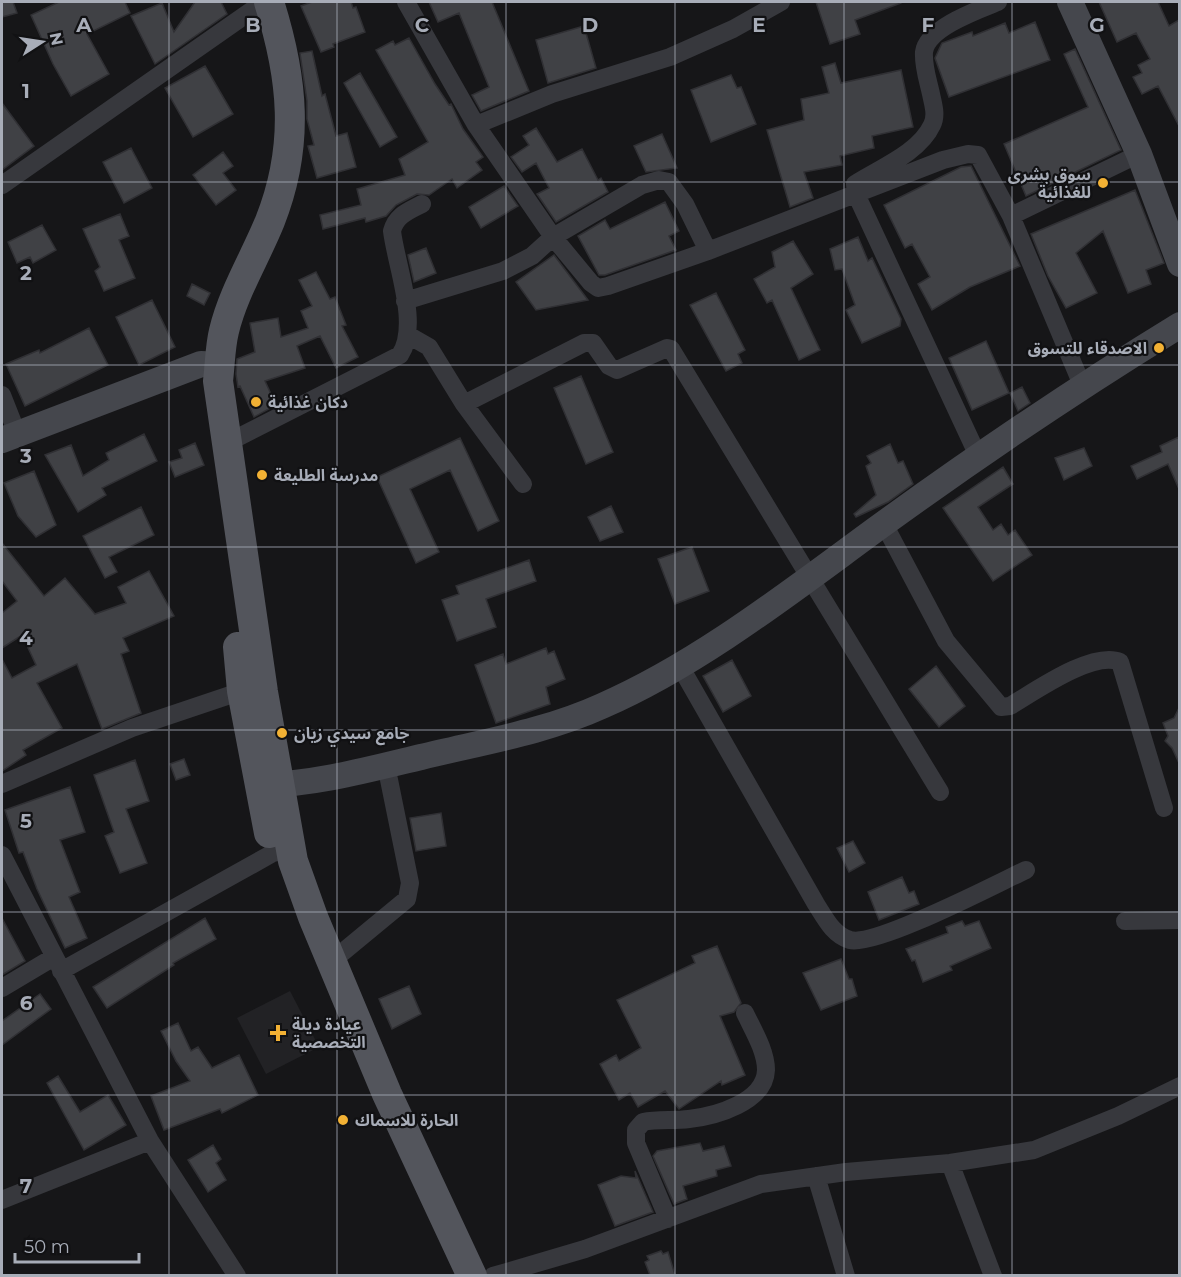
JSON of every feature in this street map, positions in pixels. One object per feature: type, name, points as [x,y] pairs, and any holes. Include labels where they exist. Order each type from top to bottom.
[{"type":"main road","points":[[258,4],[277,27],[288,85],[291,115],[290,152],[270,221],[238,292],[210,365],[235,613],[297,916],[450,1275]]},
{"type":"main road","points":[[210,365],[219,397],[227,443],[252,692]]},
{"type":"main road","points":[[282,851],[303,891],[387,1094],[472,1275]]},
{"type":"street","points":[[406,2],[476,125],[553,237],[598,288],[665,268],[955,156],[978,155],[1011,216],[1082,385]]},
{"type":"street","points":[[476,125],[552,94],[670,57],[733,28],[781,2]]},
{"type":"street","points":[[979,458],[856,194],[855,184],[915,146],[932,125],[935,114],[925,68],[924,50],[930,39],[959,19],[998,2]]},
{"type":"street","points":[[1070,2],[1139,154],[1179,264]]},
{"type":"street","points":[[2,185],[258,4]]},
{"type":"street","points":[[1011,216],[1139,154]]},
{"type":"street","points":[[405,301],[442,287],[503,271],[532,256],[553,237],[642,185],[659,180],[669,182],[685,204],[708,251]]},
{"type":"street","points":[[227,443],[400,355],[406,346],[408,335],[405,301],[393,231],[394,222],[401,215],[422,204]]},
{"type":"street","points":[[269,785],[386,765],[553,725],[602,707],[680,666],[1082,385],[1179,325]]},
{"type":"street","points":[[408,335],[429,346],[464,404],[523,484]]},
{"type":"street","points":[[464,404],[584,343],[593,344],[609,366],[617,370],[667,348],[671,349],[940,792]]},
{"type":"street","points":[[2,395],[9,436],[210,365]]},
{"type":"street","points":[[884,524],[946,641],[1001,707],[1010,706],[1073,669],[1113,659],[1120,662],[1164,808]]},
{"type":"street","points":[[680,666],[816,904],[840,936],[852,941],[865,941],[932,915],[1026,870]]},
{"type":"street","points":[[2,784],[132,728],[252,692]]},
{"type":"street","points":[[332,961],[407,899],[410,883],[386,765]]},
{"type":"street","points":[[2,988],[57,964],[282,851]]},
{"type":"street","points":[[2,855],[150,1141],[237,1275]]},
{"type":"street","points":[[1125,921],[1179,920]]},
{"type":"street","points":[[668,1219],[636,1143],[636,1130],[643,1122],[706,1116],[747,1101],[757,1093],[766,1070],[761,1048],[746,1013]]},
{"type":"street","points":[[493,1275],[585,1249],[761,1184],[816,1176],[950,1163],[1050,1145],[1118,1116],[1179,1086]]},
{"type":"street","points":[[2,1200],[150,1141]]},
{"type":"street","points":[[950,1163],[993,1275]]},
{"type":"street","points":[[816,1176],[846,1275]]},
{"type":"shaded area","name":"عيادة ديلة التخصصية","points":[[290,991],[319,1047],[266,1074],[237,1018]]},
{"type":"building","points":[[2,2],[13,2],[17,13],[2,17]]},
{"type":"building","points":[[59,2],[125,2],[130,13],[87,34],[109,74],[71,96],[53,64],[31,15]]},
{"type":"building","points":[[195,2],[221,2],[227,14],[155,64],[131,16],[162,3],[174,32]]},
{"type":"building","points":[[312,2],[351,2],[353,8],[356,7],[365,32],[333,44],[334,47],[321,52],[301,6]]},
{"type":"building","points":[[429,2],[492,2],[529,91],[481,111],[472,95],[489,87],[459,13],[438,22]]},
{"type":"building","points":[[816,2],[901,3],[855,20],[860,34],[830,44]]},
{"type":"building","points":[[1099,2],[1158,2],[1169,26],[1179,20],[1179,126],[1158,86],[1142,94],[1133,77],[1142,73],[1138,65],[1150,59],[1136,33],[1117,42]]},
{"type":"building","points":[[1035,22],[1050,60],[949,97],[935,58],[942,43],[972,32],[973,36],[1005,23],[1009,33]]},
{"type":"building","points":[[584,26],[596,68],[548,83],[536,40]]},
{"type":"building","points":[[409,38],[435,84],[449,105],[451,104],[463,129],[483,157],[476,162],[482,170],[457,188],[452,179],[429,195],[417,194],[396,205],[386,216],[366,222],[365,218],[323,229],[320,215],[361,205],[357,189],[405,175],[399,159],[428,142],[376,50],[393,41],[395,45]]},
{"type":"building","points":[[1075,49],[1121,150],[1026,196],[1004,144],[1088,107],[1064,54]]},
{"type":"building","points":[[312,51],[322,96],[325,94],[336,136],[347,133],[356,167],[317,178],[308,146],[314,145],[307,119],[307,101],[300,53]]},
{"type":"building","points":[[835,63],[841,83],[901,70],[913,127],[872,136],[874,148],[840,156],[842,165],[804,172],[813,198],[790,207],[767,130],[804,120],[801,99],[829,93],[822,67]]},
{"type":"building","points":[[205,66],[233,114],[193,137],[165,88]]},
{"type":"building","points":[[360,73],[397,137],[380,147],[344,83]]},
{"type":"building","points":[[731,75],[737,88],[741,87],[756,124],[711,142],[691,90]]},
{"type":"building","points":[[2,103],[34,146],[2,170]]},
{"type":"building","points":[[536,128],[557,162],[582,149],[598,180],[601,178],[608,192],[556,222],[537,194],[549,188],[536,163],[522,172],[511,157],[529,145],[523,136]]},
{"type":"building","points":[[662,134],[677,168],[646,172],[634,146]]},
{"type":"building","points":[[131,148],[152,188],[124,203],[103,162]]},
{"type":"building","points":[[223,152],[233,166],[223,173],[236,190],[216,205],[193,175]]},
{"type":"building","points":[[971,166],[1020,266],[970,287],[932,310],[918,284],[930,277],[912,244],[905,248],[884,205],[961,167]]},
{"type":"building","points":[[504,186],[518,206],[481,228],[469,207]]},
{"type":"building","points":[[1135,190],[1164,263],[1146,270],[1151,284],[1128,293],[1103,231],[1076,253],[1097,293],[1066,308],[1048,276],[1031,234]]},
{"type":"building","points":[[665,202],[679,231],[669,236],[676,250],[605,275],[599,275],[578,236],[605,220],[610,229]]},
{"type":"building","points":[[120,214],[129,236],[119,240],[135,278],[104,291],[95,271],[100,267],[83,229]]},
{"type":"building","points":[[42,225],[56,250],[33,263],[30,257],[17,263],[8,242]]},
{"type":"building","points":[[858,237],[868,261],[872,258],[901,319],[900,326],[862,343],[846,310],[855,305],[842,269],[835,270],[830,249]]},
{"type":"building","points":[[793,241],[813,274],[791,288],[820,350],[799,360],[772,300],[767,303],[754,279],[775,267],[772,252]]},
{"type":"building","points":[[426,248],[436,273],[414,282],[408,255]]},
{"type":"building","points":[[554,255],[588,300],[536,310],[516,282]]},
{"type":"building","points":[[316,272],[330,299],[335,297],[346,325],[342,326],[358,357],[336,368],[320,336],[297,346],[305,368],[265,381],[276,405],[254,417],[240,386],[238,387],[236,374],[237,359],[255,352],[250,323],[278,318],[281,337],[308,328],[301,311],[312,306],[299,280]]},
{"type":"building","points":[[192,284],[210,293],[204,305],[187,296]]},
{"type":"building","points":[[716,293],[745,350],[738,354],[742,363],[726,371],[690,305]]},
{"type":"building","points":[[152,300],[175,347],[139,365],[116,317]]},
{"type":"building","points":[[89,328],[108,365],[25,406],[6,364],[39,350],[40,353]]},
{"type":"building","points":[[986,341],[1009,393],[972,410],[949,358]]},
{"type":"building","points":[[581,376],[613,452],[586,464],[554,388]]},
{"type":"building","points":[[1022,387],[1030,403],[1018,411],[1010,393]]},
{"type":"building","points":[[144,434],[157,461],[102,488],[106,495],[78,512],[45,455],[71,445],[83,476],[109,460],[106,453]]},
{"type":"building","points":[[1179,437],[1179,489],[1168,464],[1137,479],[1131,466],[1162,452],[1160,446]]},
{"type":"building","points":[[460,438],[499,521],[478,531],[450,470],[410,489],[439,552],[416,563],[377,477]]},
{"type":"building","points":[[195,443],[204,465],[175,477],[169,462],[182,458],[179,450]]},
{"type":"building","points":[[890,444],[898,463],[903,461],[913,484],[888,502],[856,517],[854,514],[876,495],[866,466],[871,463],[867,456]]},
{"type":"building","points":[[1084,448],[1092,466],[1064,480],[1055,458]]},
{"type":"building","points":[[1003,467],[1013,484],[978,507],[993,530],[1001,524],[1008,535],[1015,530],[1032,555],[993,581],[943,508]]},
{"type":"building","points":[[34,471],[56,525],[36,537],[18,516],[4,483]]},
{"type":"building","points":[[611,506],[623,532],[600,541],[588,517]]},
{"type":"building","points":[[141,507],[154,535],[109,557],[117,572],[105,578],[83,536]]},
{"type":"building","points":[[2,543],[44,596],[65,578],[95,614],[126,603],[118,587],[149,571],[174,616],[123,638],[129,651],[121,654],[141,713],[102,729],[77,664],[37,683],[62,728],[23,750],[26,755],[2,771],[2,659],[12,678],[36,665],[23,637],[19,637],[2,648],[2,613],[17,601],[2,581]]},
{"type":"building","points":[[692,547],[709,591],[675,604],[658,559]]},
{"type":"building","points":[[529,560],[536,581],[486,599],[496,627],[457,641],[442,600],[459,594],[456,586]]},
{"type":"building","points":[[546,648],[548,654],[554,651],[565,679],[546,687],[550,704],[496,723],[475,665],[503,654],[506,664]]},
{"type":"building","points":[[732,660],[751,696],[723,712],[703,676]]},
{"type":"building","points":[[936,666],[965,706],[939,727],[909,689]]},
{"type":"building","points":[[1179,708],[1179,763],[1172,748],[1165,741],[1168,736],[1163,723],[1174,718]]},
{"type":"building","points":[[184,759],[190,775],[176,780],[170,764]]},
{"type":"building","points":[[135,760],[149,801],[126,809],[147,863],[120,873],[105,836],[114,832],[94,775]]},
{"type":"building","points":[[70,787],[85,832],[60,840],[80,892],[69,897],[87,938],[65,948],[37,889],[23,852],[19,853],[5,810]]},
{"type":"building","points":[[441,813],[446,846],[416,851],[410,818]]},
{"type":"building","points":[[853,841],[865,863],[849,872],[837,848]]},
{"type":"building","points":[[902,877],[909,893],[914,891],[919,904],[879,920],[868,892]]},
{"type":"building","points":[[2,918],[25,961],[2,975]]},
{"type":"building","points":[[205,918],[216,939],[173,963],[174,965],[107,1008],[93,987]]},
{"type":"building","points":[[962,921],[965,926],[979,921],[991,948],[950,966],[952,970],[923,982],[915,960],[912,961],[906,949],[948,933],[946,927]]},
{"type":"building","points":[[717,946],[741,1003],[734,1012],[720,1016],[745,1075],[722,1085],[721,1081],[679,1109],[665,1091],[638,1107],[630,1093],[619,1100],[600,1064],[616,1055],[619,1061],[641,1048],[617,1000],[695,963],[692,956]]},
{"type":"building","points":[[841,959],[849,979],[852,979],[857,996],[821,1010],[803,973]]},
{"type":"building","points":[[409,986],[421,1014],[392,1029],[379,999]]},
{"type":"building","points":[[40,994],[51,1009],[2,1045],[2,1021]]},
{"type":"building","points":[[178,1023],[191,1051],[198,1047],[212,1068],[239,1055],[258,1095],[222,1113],[220,1109],[164,1130],[151,1096],[190,1081],[176,1061],[161,1031]]},
{"type":"building","points":[[58,1076],[80,1112],[108,1095],[126,1125],[84,1150],[47,1083]]},
{"type":"building","points":[[700,1143],[703,1151],[724,1146],[731,1166],[716,1170],[717,1176],[683,1186],[687,1199],[674,1204],[653,1156],[657,1151]]},
{"type":"building","points":[[213,1145],[221,1159],[216,1163],[226,1180],[208,1192],[188,1160]]},
{"type":"building","points":[[635,1171],[653,1212],[615,1226],[598,1185],[621,1176],[636,1178]]},
{"type":"building","points":[[661,1251],[663,1254],[668,1252],[675,1275],[650,1275],[645,1262],[649,1260],[647,1256]]},
{"type":"place","name":"سوق بشرى للغذائية","points":[[1103,183]]},
{"type":"place","name":"الاصدقاء للتسوق","points":[[1159,348]]},
{"type":"place","name":"دكان غذائية","points":[[256,402]]},
{"type":"place","name":"مدرسة الطليعة","points":[[262,475]]},
{"type":"place","name":"جامع سيدي زيان","points":[[282,733]]},
{"type":"place","name":"عيادة ديلة التخصصية","points":[[278,1033]]},
{"type":"place","name":"الحارة للاسماك","points":[[343,1120]]}]
